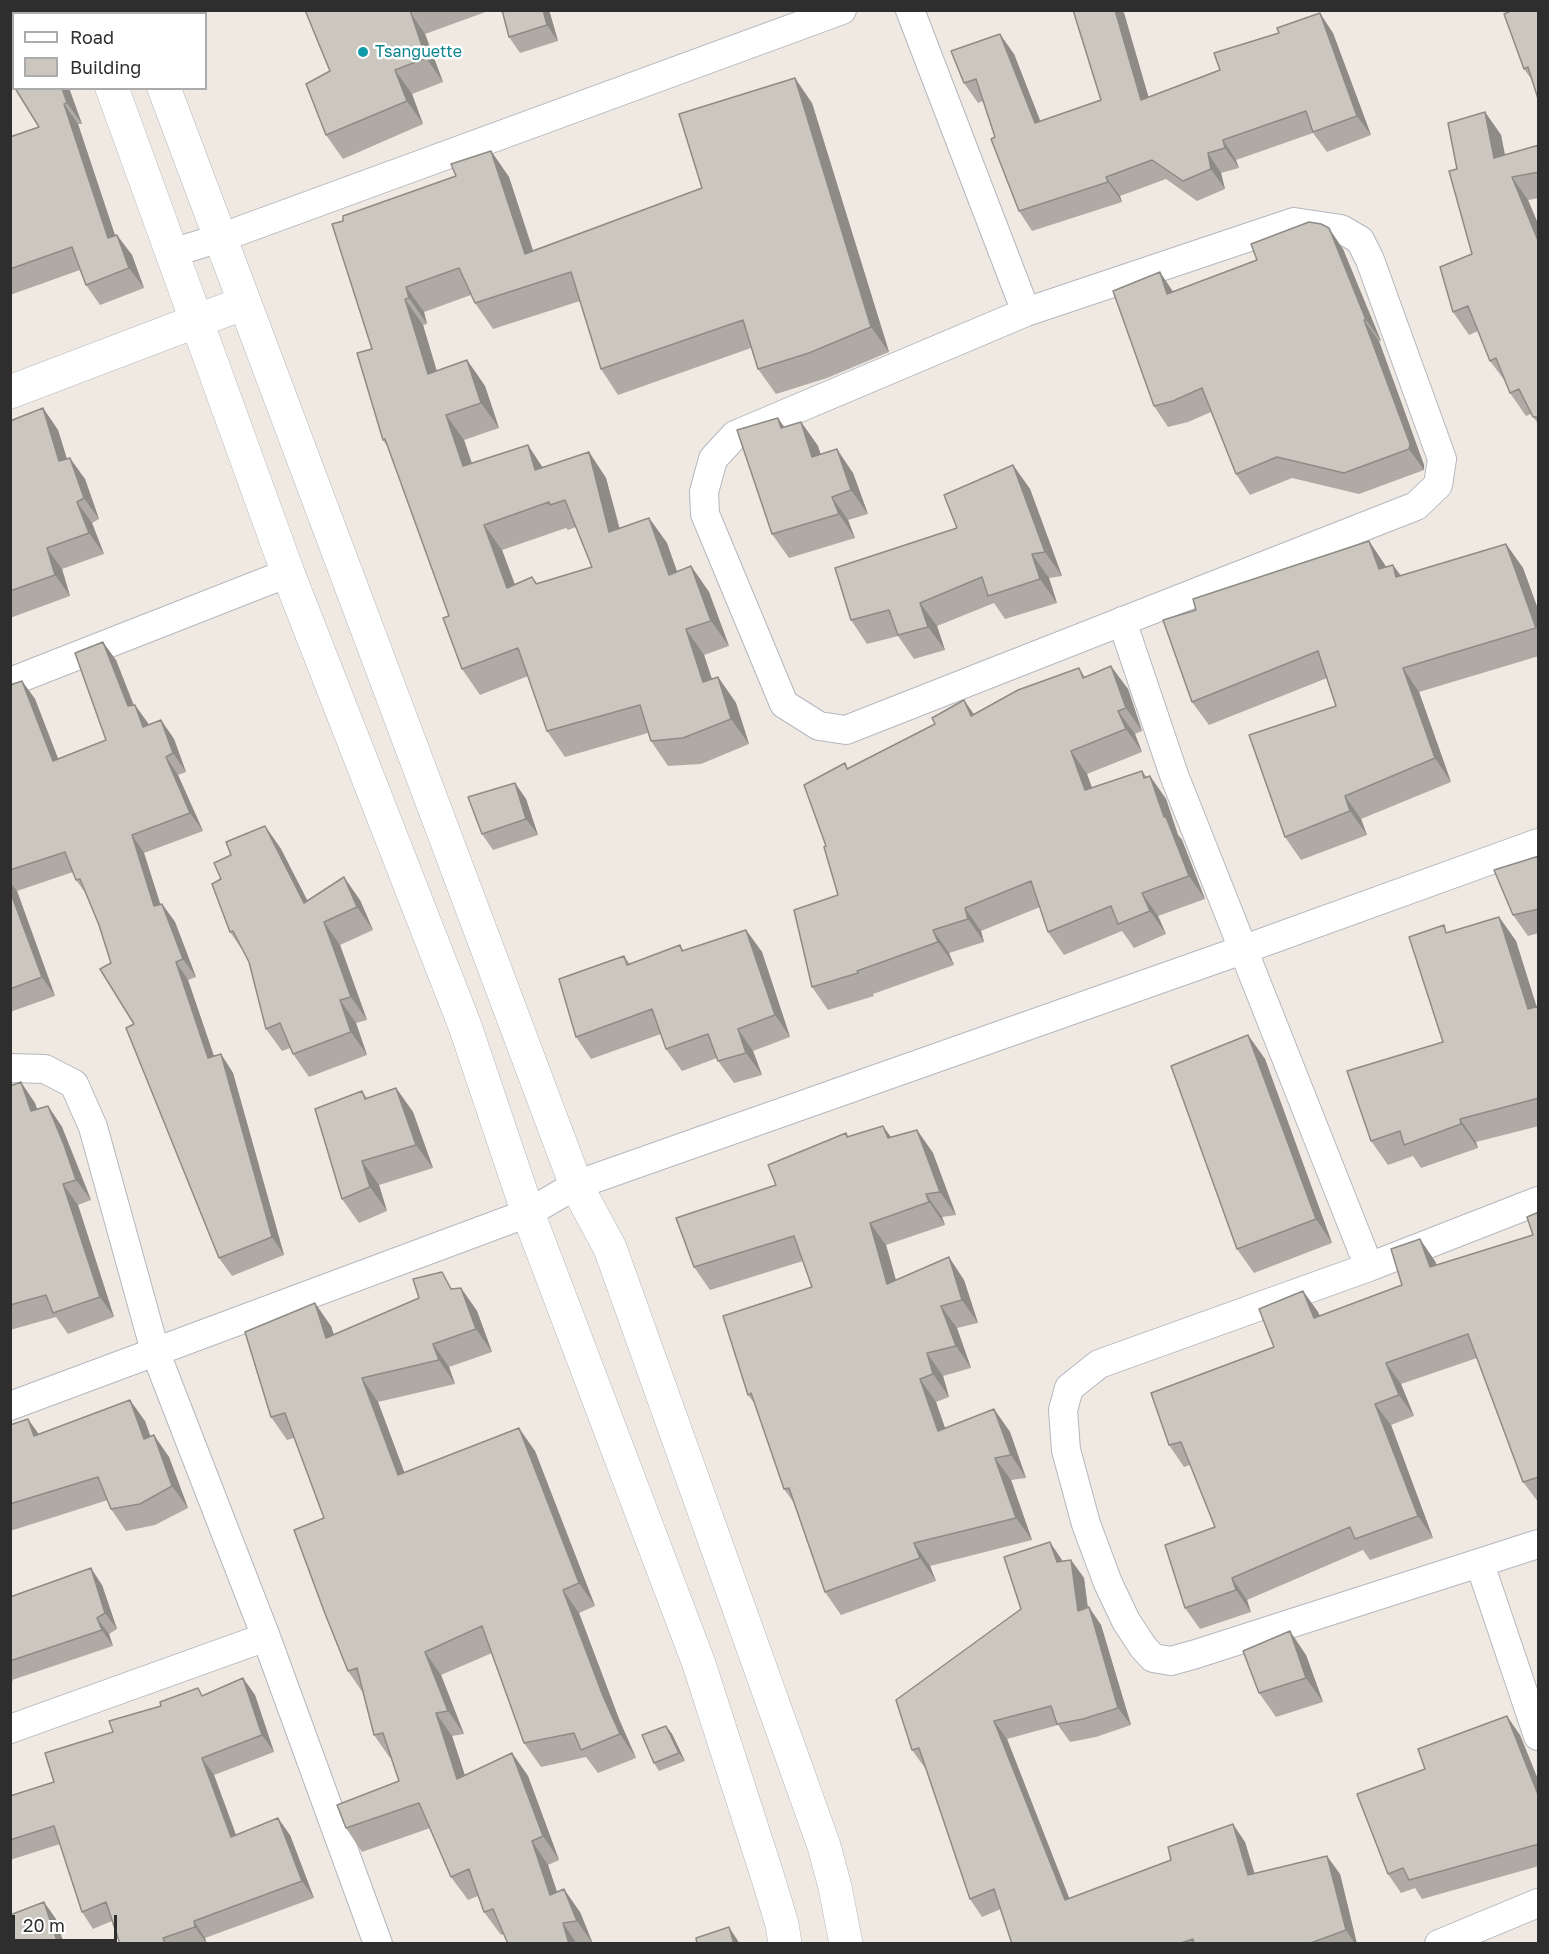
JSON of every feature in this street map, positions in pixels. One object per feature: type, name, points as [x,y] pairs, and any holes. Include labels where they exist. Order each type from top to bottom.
[{"type":"main road","points":[[113,90],[288,573],[465,1026],[528,1212],[699,1664],[768,1878],[782,1924],[785,1944]]},
{"type":"main road","points":[[165,90],[576,1185],[609,1248],[816,1824],[834,1887],[846,1944]]},
{"type":"main road","points":[[10,392],[244,303]]},
{"type":"street","points":[[172,253],[220,238],[842,10]]},
{"type":"street","points":[[910,10],[1026,312]]},
{"type":"street","points":[[1294,222],[1341,229],[1360,240],[1370,260],[1442,459],[1438,485],[1416,506],[1122,621],[846,730],[819,726],[784,704],[705,514],[704,492],[713,459],[735,435],[1026,312],[1294,222]]},
{"type":"street","points":[[10,682],[288,573]]},
{"type":"street","points":[[1122,621],[1174,775],[1369,1267]]},
{"type":"street","points":[[10,1406],[528,1212],[576,1185],[1539,843]]},
{"type":"street","points":[[10,1068],[45,1069],[74,1084],[93,1126],[156,1351],[266,1637],[378,1944]]},
{"type":"street","points":[[1539,1201],[1369,1267],[1099,1364],[1069,1388],[1063,1410],[1065,1450],[1090,1533],[1108,1582],[1126,1621],[1153,1658],[1171,1661],[1539,1544]]},
{"type":"street","points":[[1480,1564],[1539,1736]]},
{"type":"street","points":[[10,1729],[266,1637]]},
{"type":"street","points":[[1439,1944],[1539,1903]]},
{"type":"building","name":"Tsanguette","points":[[305,10],[410,10],[426,58],[395,70],[407,101],[326,135],[306,84],[330,71]]},
{"type":"building","points":[[502,10],[543,10],[547,25],[509,37]]},
{"type":"building","points":[[1073,10],[1115,10],[1141,100],[1220,70],[1214,53],[1279,33],[1277,28],[1320,13],[1357,116],[1313,132],[1306,111],[1223,140],[1225,148],[1208,153],[1211,169],[1183,181],[1152,160],[1106,177],[1108,182],[1019,211],[991,139],[995,137],[976,79],[964,83],[951,51],[1000,34],[1035,123],[1101,100]]},
{"type":"building","points":[[1513,10],[1539,10],[1539,102],[1528,67],[1524,69],[1504,14]]},
{"type":"building","points":[[10,36],[12,36],[12,84],[10,81]]},
{"type":"building","points":[[795,78],[871,327],[809,353],[758,369],[743,320],[601,369],[571,272],[475,303],[459,268],[406,287],[409,298],[405,299],[428,374],[467,360],[481,403],[446,415],[463,466],[528,445],[535,470],[589,452],[609,532],[649,518],[669,575],[691,566],[711,621],[686,629],[703,682],[718,677],[731,719],[683,738],[651,741],[640,705],[547,731],[518,648],[462,669],[443,618],[449,616],[385,439],[383,440],[357,353],[372,349],[332,224],[343,221],[343,216],[456,176],[451,164],[491,151],[525,254],[702,188],[679,114]],"holes":[[[565,500],[592,567],[536,584],[532,577],[507,588],[484,525],[549,502],[550,505]]]},
{"type":"building","points":[[16,90],[63,90],[67,103],[64,104],[108,238],[117,235],[129,268],[86,285],[72,247],[10,269],[10,137],[39,127]]},
{"type":"building","points":[[1485,112],[1494,158],[1539,145],[1539,172],[1512,177],[1539,243],[1539,417],[1533,417],[1519,389],[1510,393],[1496,358],[1490,361],[1468,306],[1453,312],[1440,267],[1472,254],[1449,171],[1457,169],[1448,123]]},
{"type":"building","points":[[1309,222],[1329,228],[1366,320],[1364,320],[1410,444],[1409,449],[1344,473],[1277,457],[1236,474],[1202,388],[1173,401],[1154,406],[1113,291],[1160,272],[1167,294],[1257,260],[1251,244]]},
{"type":"building","points":[[43,408],[59,461],[70,458],[84,498],[77,502],[89,533],[47,548],[55,575],[10,591],[10,421]]},
{"type":"building","points":[[778,418],[781,428],[801,422],[812,457],[837,449],[851,490],[832,497],[839,514],[772,534],[737,430]]},
{"type":"building","points":[[1013,465],[1045,552],[1032,554],[1040,579],[988,596],[982,577],[920,603],[928,627],[898,635],[889,610],[851,620],[835,568],[957,528],[944,495]]},
{"type":"building","points":[[1369,541],[1379,569],[1393,565],[1396,577],[1506,544],[1536,628],[1403,668],[1435,758],[1345,796],[1350,811],[1285,837],[1249,735],[1336,706],[1318,651],[1192,702],[1163,620],[1196,610],[1193,599]]},
{"type":"building","points":[[103,642],[128,706],[135,705],[143,727],[161,720],[173,753],[166,757],[190,813],[132,835],[154,906],[162,904],[183,959],[176,962],[208,1058],[221,1054],[272,1237],[219,1258],[126,1028],[134,1024],[100,969],[111,963],[99,925],[80,879],[76,880],[65,852],[10,870],[10,685],[22,681],[53,761],[106,740],[75,653]]},
{"type":"building","points":[[1111,666],[1126,708],[1118,711],[1126,729],[1071,751],[1085,790],[1142,771],[1144,778],[1150,776],[1164,817],[1166,817],[1189,876],[1142,893],[1150,911],[1118,924],[1111,906],[1048,932],[1031,881],[965,908],[968,919],[933,930],[938,942],[857,971],[858,973],[812,987],[794,910],[838,895],[824,847],[826,846],[804,785],[845,763],[847,769],[935,724],[932,718],[964,700],[971,716],[1018,690],[1079,668],[1083,678]]},
{"type":"building","points":[[515,783],[526,819],[482,834],[468,797]]},
{"type":"building","points":[[265,826],[304,903],[344,877],[357,907],[324,922],[351,997],[340,1000],[351,1032],[293,1054],[280,1023],[266,1029],[249,962],[233,931],[230,932],[212,884],[221,879],[214,863],[231,855],[226,842]]},
{"type":"building","points":[[1539,856],[1539,909],[1513,915],[1494,870]]},
{"type":"building","points":[[10,891],[42,977],[10,989]]},
{"type":"building","points":[[1499,917],[1528,1009],[1539,1006],[1539,1098],[1460,1119],[1461,1124],[1404,1145],[1400,1131],[1371,1141],[1347,1071],[1443,1042],[1409,937],[1444,925],[1446,933]]},
{"type":"building","points":[[746,930],[775,1015],[738,1029],[746,1053],[718,1061],[708,1034],[666,1049],[652,1009],[576,1037],[559,979],[624,956],[627,965],[680,945],[682,951]]},
{"type":"building","points":[[1248,1035],[1316,1219],[1237,1249],[1171,1066]]},
{"type":"building","points":[[21,1082],[31,1111],[48,1106],[64,1145],[76,1180],[63,1184],[100,1297],[53,1313],[46,1295],[10,1305],[10,1086]]},
{"type":"building","points":[[396,1088],[416,1145],[362,1161],[370,1187],[342,1199],[315,1109],[362,1091],[365,1099]]},
{"type":"building","points":[[883,1126],[888,1138],[917,1130],[940,1192],[926,1194],[929,1202],[870,1223],[887,1284],[949,1257],[962,1300],[941,1306],[956,1346],[927,1353],[933,1374],[920,1379],[938,1431],[994,1409],[1011,1455],[995,1458],[1016,1518],[914,1543],[920,1558],[825,1592],[789,1488],[784,1489],[751,1393],[748,1395],[723,1316],[812,1287],[794,1236],[694,1267],[676,1218],[776,1185],[768,1165],[846,1133],[847,1137]]},
{"type":"building","points":[[1539,1212],[1539,1477],[1523,1482],[1468,1334],[1386,1363],[1399,1395],[1375,1404],[1418,1516],[1355,1539],[1350,1527],[1232,1578],[1236,1590],[1185,1608],[1165,1545],[1215,1527],[1181,1442],[1169,1445],[1151,1393],[1274,1347],[1259,1309],[1303,1291],[1314,1318],[1402,1285],[1391,1249],[1420,1239],[1430,1267],[1533,1235],[1527,1217]]},
{"type":"building","points":[[442,1272],[451,1289],[461,1288],[476,1329],[433,1344],[439,1360],[362,1378],[398,1475],[519,1428],[579,1583],[563,1590],[603,1696],[620,1734],[581,1750],[574,1733],[524,1743],[482,1626],[425,1652],[448,1711],[436,1713],[457,1779],[512,1753],[543,1836],[532,1841],[550,1895],[564,1889],[577,1921],[563,1923],[569,1944],[508,1944],[493,1909],[484,1912],[469,1869],[451,1877],[419,1803],[346,1828],[337,1805],[399,1781],[383,1733],[374,1735],[357,1668],[348,1671],[294,1530],[324,1518],[285,1413],[271,1417],[245,1332],[315,1303],[326,1338],[419,1298],[413,1279]]},
{"type":"building","points":[[130,1400],[144,1439],[154,1435],[172,1486],[140,1504],[111,1509],[98,1477],[10,1504],[10,1425],[28,1419],[34,1436]]},
{"type":"building","points":[[1050,1542],[1057,1562],[1071,1560],[1078,1611],[1089,1607],[1118,1708],[1057,1724],[1051,1706],[994,1721],[1065,1900],[1171,1860],[1168,1847],[1233,1824],[1248,1875],[1327,1856],[1346,1930],[1308,1944],[1194,1944],[1193,1939],[1178,1944],[1012,1944],[994,1889],[970,1899],[919,1748],[912,1750],[896,1700],[1021,1609],[1004,1557]]},
{"type":"building","points":[[91,1568],[105,1613],[97,1618],[102,1630],[10,1661],[10,1597]]},
{"type":"building","points":[[1290,1631],[1306,1678],[1259,1693],[1243,1651]]},
{"type":"building","points":[[243,1678],[262,1735],[202,1758],[231,1837],[278,1818],[302,1881],[194,1921],[195,1927],[163,1938],[165,1944],[120,1944],[106,1902],[82,1912],[54,1826],[10,1840],[10,1796],[54,1782],[45,1753],[113,1732],[109,1721],[161,1706],[160,1702],[198,1688],[202,1696]]},
{"type":"building","points":[[1507,1716],[1539,1797],[1539,1844],[1409,1880],[1403,1868],[1388,1874],[1357,1794],[1425,1769],[1418,1749]]},
{"type":"building","points":[[666,1726],[679,1753],[654,1763],[642,1735]]},
{"type":"building","points":[[44,1902],[58,1944],[10,1944],[10,1915]]},
{"type":"building","points":[[729,1927],[734,1944],[697,1944],[696,1938]]},
{"type":"place","name":"Tsanguette","points":[[363,52]]}]
